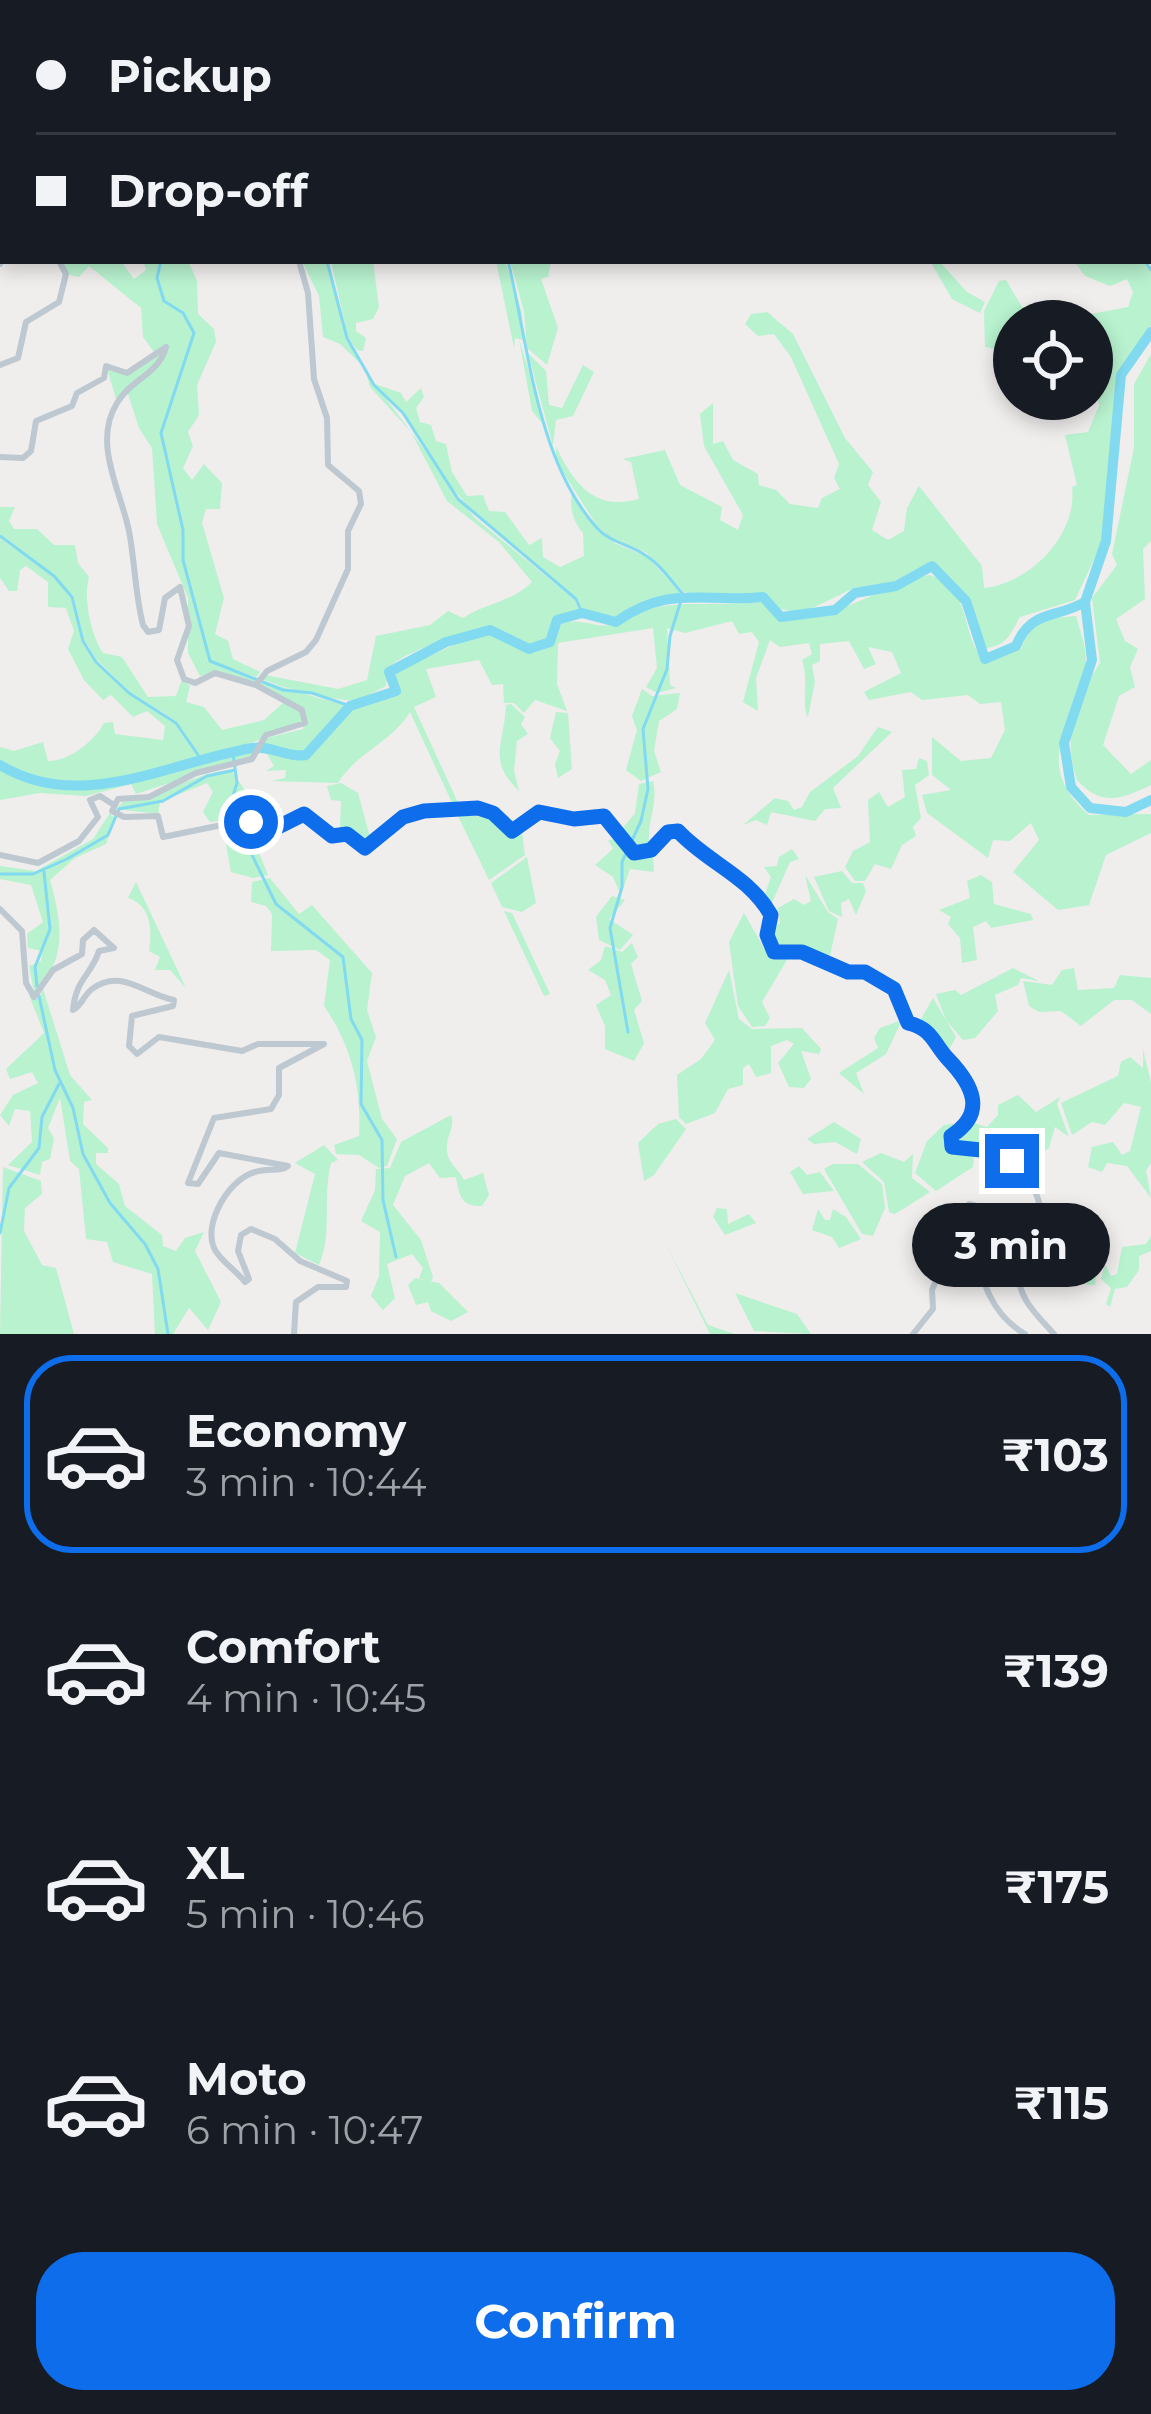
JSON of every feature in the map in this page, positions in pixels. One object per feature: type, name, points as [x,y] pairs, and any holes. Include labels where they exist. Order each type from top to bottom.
[{"type":"street","points":[[0,364],[18,358],[26,322],[59,302],[66,274],[61,264]]},
{"type":"street","points":[[258,681],[306,652],[316,640],[349,569],[348,531],[361,504],[359,491],[327,459],[327,418],[314,379],[308,292],[300,264]]},
{"type":"street","points":[[0,457],[23,458],[32,451],[31,428],[36,421],[72,406],[77,393],[104,378],[106,366],[128,373],[166,347],[160,362],[115,405],[109,423],[110,477],[129,528],[143,625],[148,632],[160,631],[165,598],[180,587],[189,626],[177,660],[184,679],[195,683],[214,673],[258,681],[295,704],[305,717],[302,727],[261,740],[262,751],[230,768],[196,773],[149,797],[112,803]]},
{"type":"street","points":[[0,855],[38,863],[92,830],[98,817],[90,800],[100,796],[112,803],[118,816],[158,816],[163,837],[222,825],[245,839],[258,815],[276,828],[304,814],[332,836],[347,834],[365,848],[403,817],[464,807],[493,813],[512,831],[539,812],[574,819],[604,816],[634,853],[651,850],[668,832],[678,831],[711,864],[756,889],[771,915],[767,935],[774,952],[811,954],[848,972],[865,972],[894,989],[908,1023],[931,1033],[963,1075],[975,1108],[949,1142],[961,1150],[1007,1156],[1038,1196],[1040,1226],[1018,1260],[1017,1273],[1033,1313],[1054,1334]]},
{"type":"street","points":[[0,909],[22,932],[26,983],[34,998],[53,970],[82,954],[83,940],[94,929],[114,948],[99,951],[93,966],[79,978],[73,1010],[87,992],[112,980],[138,983],[152,996],[174,1000],[173,1006],[131,1016],[129,1046],[137,1054],[159,1037],[242,1051],[258,1044],[324,1043],[279,1069],[279,1095],[271,1108],[214,1118],[188,1183],[198,1184],[219,1153],[288,1166],[253,1172],[235,1183],[212,1223],[212,1240],[217,1254],[233,1264],[245,1282],[249,1279],[237,1245],[241,1234],[251,1229],[275,1239],[299,1261],[347,1281],[346,1288],[318,1287],[296,1302],[294,1334]]},
{"type":"street","points":[[914,1334],[933,1309],[932,1290],[960,1234],[964,1205],[969,1204],[981,1207],[983,1215],[979,1250],[994,1306],[1025,1334]]},
{"type":"green space","points":[[62,264],[123,264],[134,279],[146,270],[144,264],[160,264],[158,276],[162,264],[189,264],[197,281],[198,314],[214,329],[216,342],[197,385],[199,415],[188,432],[193,446],[183,468],[192,480],[204,464],[222,483],[220,509],[206,509],[202,523],[224,598],[215,634],[228,641],[233,659],[260,672],[256,677],[209,661],[256,679],[254,683],[220,671],[200,676],[188,653],[188,598],[157,524],[152,448],[139,428],[127,391],[134,382],[116,399],[107,368],[127,374],[165,348],[151,372],[166,355],[167,344],[154,352],[143,337],[141,308],[89,266],[79,277],[70,275]]},
{"type":"green space","points":[[303,264],[328,264],[346,339],[363,366],[340,344],[323,337],[319,296]]},
{"type":"green space","points":[[331,264],[373,264],[379,307],[373,319],[356,323],[356,331],[366,338],[363,351],[348,337]]},
{"type":"green space","points":[[497,264],[506,264],[522,313],[523,340],[515,338],[514,348]]},
{"type":"green space","points":[[511,264],[551,264],[548,277],[541,279],[558,328],[547,365],[527,348],[524,311]]},
{"type":"green space","points":[[932,264],[942,264],[967,292],[985,302],[980,313],[952,299]]},
{"type":"green space","points":[[1076,264],[1146,264],[1151,272],[1151,326],[1117,375],[1104,538],[1075,600],[1020,617],[999,644],[986,648],[967,598],[932,561],[889,584],[854,588],[802,613],[780,609],[763,593],[717,600],[684,592],[647,553],[614,540],[597,526],[556,461],[556,447],[588,492],[623,502],[639,499],[631,462],[623,459],[665,450],[680,485],[722,507],[720,520],[738,530],[743,515],[704,446],[700,414],[713,403],[713,444],[723,441],[733,460],[758,474],[759,485],[776,490],[790,504],[818,508],[822,498],[840,489],[834,478],[839,464],[791,357],[774,334],[758,336],[745,324],[751,314],[767,312],[793,334],[845,438],[873,472],[868,485],[881,502],[872,530],[888,540],[904,531],[907,508],[919,486],[982,566],[984,588],[1001,584],[1047,554],[1067,522],[1072,487],[1077,485],[1065,435],[1088,432],[1093,420],[1113,420],[1113,310],[1128,307],[1133,292],[1127,279],[1110,286],[1085,276]]},
{"type":"green space","points":[[1006,280],[1018,300],[993,300],[993,349],[985,347],[984,311],[999,281]]},
{"type":"green space","points":[[519,339],[547,429],[532,411]]},
{"type":"green space","points":[[528,353],[546,371],[549,405],[562,408],[583,365],[594,372],[573,416],[556,420],[553,446]]},
{"type":"green space","points":[[1151,354],[1151,541],[1143,549],[1145,599],[1116,619],[1125,641],[1138,649],[1130,667],[1135,687],[1119,696],[1103,745],[1131,774],[1151,760],[1151,785],[1112,798],[1095,794],[1077,780],[1071,734],[1078,705],[1100,663],[1092,598],[1117,565],[1112,554],[1134,448],[1134,384]]},
{"type":"green space","points":[[366,372],[375,384],[401,393],[406,402],[421,388],[424,397],[416,408],[420,422],[431,425],[436,441],[446,444],[452,472],[467,496],[483,495],[489,511],[505,512],[529,545],[542,538],[543,557],[560,567],[584,556],[572,492],[596,528],[614,543],[646,556],[681,593],[642,602],[615,619],[583,611],[577,598],[475,514],[445,480],[475,518],[575,600],[579,612],[556,617],[548,637],[528,646],[490,628],[433,644],[394,663],[386,686],[357,701],[262,679],[265,675],[338,689],[367,680],[376,636],[430,625],[448,611],[463,618],[532,582],[499,542],[447,501],[411,432],[370,387]],"holes":[[[375,384],[403,412],[439,469]]]},
{"type":"green space","points":[[0,507],[15,507],[9,521],[14,529],[37,529],[54,545],[75,545],[78,563],[89,577],[88,606],[99,645],[103,653],[122,657],[148,697],[176,696],[182,680],[190,686],[186,702],[204,707],[222,730],[264,720],[284,702],[301,712],[303,724],[203,760],[176,721],[129,691],[97,660],[84,639],[73,595],[0,534]]},
{"type":"green space","points":[[0,538],[54,577],[71,598],[82,641],[97,664],[129,694],[175,724],[201,761],[99,784],[47,782],[0,764],[0,747],[14,751],[43,742],[48,761],[64,758],[88,743],[104,723],[113,722],[115,734],[163,740],[165,726],[147,711],[133,717],[111,695],[103,700],[84,680],[68,649],[74,631],[66,608],[48,607],[48,582],[26,566],[20,570],[17,591],[9,591],[0,578]]},
{"type":"green space","points":[[929,575],[952,589],[985,662],[1021,649],[1042,622],[1076,616],[1086,664],[1062,738],[1061,776],[1070,795],[1089,815],[1151,814],[1151,833],[1106,855],[1089,905],[1058,910],[1013,872],[1039,840],[1031,823],[1010,841],[993,840],[988,858],[927,813],[922,795],[951,790],[932,775],[932,737],[961,761],[991,758],[1005,730],[1001,702],[980,704],[968,695],[922,700],[911,692],[869,700],[864,692],[901,673],[892,652],[868,647],[876,664],[864,669],[849,641],[820,644],[820,661],[812,665],[815,682],[808,717],[802,660],[812,654],[809,643],[780,647],[770,640],[756,678],[758,711],[743,702],[759,642],[752,632],[739,634],[732,621],[685,633],[667,628],[670,685],[676,688],[657,693],[646,687],[657,668],[653,628],[558,643],[557,684],[567,711],[535,700],[524,713],[514,703],[504,703],[503,684],[492,685],[479,660],[426,669],[436,697],[414,707],[459,805],[454,807],[410,712],[338,783],[271,781],[285,778],[286,770],[266,771],[274,766],[264,749],[287,755],[313,753],[354,706],[400,691],[392,674],[473,636],[489,634],[534,653],[547,648],[561,624],[608,625],[640,611],[683,604],[762,602],[779,619],[800,618],[838,610]]},
{"type":"green space","points":[[262,681],[349,707],[315,746],[294,755],[263,745],[263,739],[303,729],[305,712],[259,688]]},
{"type":"green space","points":[[642,689],[652,696],[680,693],[677,709],[659,721],[654,751],[661,772],[641,781],[626,770],[637,730],[632,716]]},
{"type":"green space","points":[[506,705],[525,717],[521,724],[528,734],[517,741],[514,771],[519,791],[500,761]]},
{"type":"green space","points":[[556,712],[568,713],[572,769],[558,778],[555,764],[560,751],[550,738]]},
{"type":"green space","points":[[878,727],[892,732],[833,788],[841,808],[825,809],[815,821],[771,812],[767,825],[756,820],[743,825],[775,798],[788,801],[794,810],[802,807],[810,792],[858,756]]},
{"type":"green space","points":[[255,748],[255,755],[136,794],[131,784],[86,796],[40,793],[0,800],[0,766],[61,786],[94,787],[160,776]]},
{"type":"green space","points":[[919,758],[927,761],[929,775],[915,785],[921,818],[913,827],[916,836],[902,845],[891,869],[875,864],[865,881],[855,881],[845,867],[853,851],[870,842],[868,800],[879,792],[888,807],[905,797],[902,770],[916,769]]},
{"type":"green space","points":[[231,770],[246,792],[238,812],[248,827],[243,834],[228,820],[210,822],[203,812],[213,792],[207,783],[160,802],[158,814],[116,809],[123,802]]},
{"type":"green space","points":[[653,781],[650,848],[637,850],[625,840],[623,828],[635,813],[639,784]]},
{"type":"green space","points":[[341,783],[358,793],[371,841],[367,844],[340,828],[341,801],[331,800],[327,786]]},
{"type":"green space","points":[[110,813],[115,819],[106,844],[75,858],[50,880],[57,911],[57,954],[34,992],[29,966],[41,961],[42,951],[28,948],[27,934],[43,922],[31,885],[0,879],[0,866],[36,871],[93,839]]},
{"type":"green space","points":[[457,814],[493,818],[508,832],[522,832],[525,855],[489,880]]},
{"type":"green space","points":[[223,828],[244,842],[252,835],[268,875],[253,878],[231,872]]},
{"type":"green space","points":[[615,839],[630,855],[653,856],[654,872],[630,869],[621,895],[613,877],[595,865],[613,849],[608,840]]},
{"type":"green space","points":[[792,849],[799,859],[790,862],[771,905],[765,894],[771,877],[764,867],[777,866],[779,857]]},
{"type":"green space","points":[[527,857],[536,903],[522,912],[502,907],[491,883]]},
{"type":"green space","points":[[842,871],[852,883],[863,883],[866,891],[856,915],[849,899],[841,903],[842,917],[829,911],[814,877]]},
{"type":"green space","points":[[805,875],[828,912],[838,919],[830,956],[809,949],[780,950],[770,931],[780,923],[778,908],[794,899],[804,905],[811,901]]},
{"type":"green space","points":[[981,875],[992,882],[994,904],[1031,914],[1033,920],[991,928],[986,921],[973,927],[977,960],[962,963],[960,938],[948,924],[951,917],[939,910],[970,898],[967,881]]},
{"type":"green space","points":[[270,878],[299,914],[312,905],[372,973],[367,1010],[376,1037],[367,1061],[382,1119],[397,1139],[387,1166],[379,1168],[359,1155],[336,1154],[334,1145],[359,1136],[359,1118],[348,1051],[324,1006],[330,960],[316,950],[271,951],[272,914],[266,906],[251,902],[252,882]]},
{"type":"green space","points":[[136,882],[186,988],[170,970],[155,970],[160,957],[149,951],[149,920],[142,907],[128,898]]},
{"type":"green space","points":[[612,896],[625,900],[609,919],[633,935],[620,950],[599,940],[596,917]]},
{"type":"green space","points":[[504,911],[512,913],[550,994],[544,996]]},
{"type":"green space","points":[[744,913],[768,955],[788,958],[762,1002],[770,1018],[765,1026],[752,1027],[738,1006],[729,942]]},
{"type":"green space","points":[[632,943],[638,957],[631,964],[642,1001],[634,1010],[644,1043],[634,1061],[605,1049],[605,1026],[596,1005],[611,995],[605,980],[588,970],[601,960],[605,946],[622,952]]},
{"type":"green space","points":[[1013,968],[1039,981],[1021,978],[1018,985],[995,995],[998,1011],[975,1038],[963,1040],[946,1020],[936,994],[955,990],[961,995]]},
{"type":"green space","points":[[1074,968],[1078,990],[1114,988],[1120,975],[1151,978],[1151,1014],[1132,1000],[1114,1000],[1081,1026],[1061,1011],[1039,1012],[1029,1006],[1023,981],[1052,985],[1062,970]]},
{"type":"green space","points":[[729,970],[739,1019],[752,1029],[802,1028],[821,1049],[819,1054],[801,1051],[811,1079],[804,1088],[789,1087],[778,1063],[794,1044],[787,1040],[771,1046],[771,1073],[756,1077],[749,1064],[743,1068],[743,1085],[728,1089],[715,1113],[686,1124],[679,1117],[677,1075],[701,1059],[715,1040],[705,1023]]},
{"type":"green space","points":[[43,989],[70,1075],[92,1100],[84,1102],[83,1124],[108,1148],[108,1153],[96,1153],[96,1164],[119,1184],[125,1206],[162,1235],[163,1246],[176,1251],[185,1238],[204,1232],[195,1251],[221,1302],[208,1330],[189,1308],[173,1334],[155,1334],[152,1274],[113,1262],[107,1242],[86,1239],[79,1169],[70,1161],[60,1098],[48,1128],[54,1138],[50,1159],[42,1162],[40,1175],[8,1165],[32,1142],[30,1111],[15,1109],[9,1126],[0,1115],[13,1095],[38,1083],[32,1072],[10,1079],[6,1069],[44,1033],[29,995],[39,998]]},
{"type":"green space","points":[[933,998],[956,1037],[947,1053],[921,1019]]},
{"type":"green space","points":[[902,1020],[886,1054],[856,1073],[864,1094],[839,1073],[878,1048],[874,1038],[880,1028]]},
{"type":"green space","points":[[1143,1049],[1151,1082],[1151,1163],[1146,1170],[1151,1198],[1127,1166],[1107,1163],[1102,1172],[1088,1167],[1092,1147],[1113,1142],[1122,1155],[1130,1151],[1141,1107],[1124,1103],[1105,1125],[1092,1122],[1072,1135],[1061,1103],[1118,1076],[1121,1062],[1130,1057],[1143,1068]]},
{"type":"green space","points":[[1018,1095],[1036,1112],[1060,1097],[1057,1104],[1069,1137],[1055,1127],[1049,1148],[1035,1158],[1028,1149],[1012,1155],[1004,1149],[955,1145],[955,1136],[974,1123],[987,1127],[998,1115],[998,1105]]},
{"type":"green space","points":[[451,1115],[450,1160],[464,1180],[483,1173],[489,1195],[482,1206],[465,1202],[456,1177],[440,1178],[429,1163],[405,1176],[393,1205],[421,1240],[433,1277],[431,1282],[419,1278],[423,1268],[412,1254],[387,1264],[395,1298],[383,1310],[371,1296],[379,1276],[380,1232],[361,1221],[375,1190],[376,1169],[390,1168],[401,1142]]},
{"type":"green space","points":[[676,1119],[686,1129],[654,1175],[644,1181],[638,1143],[658,1124]]},
{"type":"green space","points":[[834,1122],[861,1139],[857,1154],[835,1142],[814,1144],[807,1139]]},
{"type":"green space","points":[[964,1122],[949,1146],[974,1156],[973,1167],[936,1191],[915,1173],[927,1141],[944,1125]]},
{"type":"green space","points":[[324,1145],[338,1160],[331,1163],[328,1176],[326,1240],[319,1265],[295,1253],[315,1174],[295,1163]]},
{"type":"green space","points":[[881,1153],[904,1162],[913,1154],[912,1178],[930,1192],[895,1214],[889,1212],[884,1182],[862,1162]]},
{"type":"green space","points":[[833,1164],[858,1164],[882,1184],[885,1208],[873,1236],[862,1234],[824,1169]]},
{"type":"green space","points":[[799,1166],[807,1175],[820,1172],[834,1191],[803,1194],[790,1172]]},
{"type":"green space","points":[[3,1167],[41,1181],[42,1194],[25,1208],[24,1231],[42,1265],[56,1268],[74,1334],[0,1334]]},
{"type":"green space","points":[[717,1208],[727,1209],[728,1224],[749,1214],[756,1223],[725,1235],[713,1217]]},
{"type":"green space","points":[[818,1209],[825,1220],[830,1220],[833,1209],[846,1217],[861,1239],[839,1248],[832,1237],[812,1230]]},
{"type":"green space","points":[[1151,1236],[1151,1251],[1139,1256],[1139,1270],[1127,1287],[1115,1289],[1110,1307],[1106,1304],[1111,1288],[1101,1279],[1105,1264],[1111,1276],[1117,1274],[1122,1247],[1146,1244]]},
{"type":"green space","points":[[667,1246],[708,1325],[735,1334],[710,1334]]},
{"type":"green space","points":[[1044,1265],[1097,1269],[1095,1285],[1087,1285],[1080,1274],[1024,1283],[1022,1277]]},
{"type":"green space","points":[[415,1278],[439,1283],[468,1312],[451,1321],[431,1311],[428,1302],[416,1305],[408,1285]]},
{"type":"green space","points":[[735,1293],[797,1314],[811,1334],[754,1331]]},
{"type":"waterway","points":[[160,264],[157,278],[164,301],[183,313],[194,333],[161,433],[183,530],[183,560],[210,661],[283,690],[312,693],[350,706]]},
{"type":"waterway","points":[[328,264],[347,338],[374,385],[403,413],[458,499],[576,599],[582,613]]},
{"type":"waterway","points":[[509,264],[538,401],[560,470],[597,528],[650,559],[683,594],[670,636],[667,669],[643,729],[648,789],[641,821],[622,862],[622,887],[610,928],[628,1032]]},
{"type":"waterway","points":[[1147,264],[1151,270]]},
{"type":"waterway","points":[[0,765],[30,779],[93,785],[252,748],[306,755],[350,706],[396,691],[389,672],[446,642],[490,630],[529,649],[550,642],[557,620],[582,613],[616,622],[670,599],[763,597],[781,617],[835,610],[855,593],[896,586],[932,566],[966,601],[985,659],[1016,646],[1037,620],[1085,602],[1106,541],[1121,375],[1151,332]]},
{"type":"waterway","points":[[0,536],[54,576],[72,597],[83,641],[96,662],[129,693],[176,723],[203,762]]},
{"type":"waterway","points":[[1085,602],[1092,660],[1064,743],[1071,787],[1090,808],[1126,812],[1151,800]]},
{"type":"waterway","points":[[233,753],[237,783],[229,808],[276,904],[343,957],[351,1019],[362,1040],[361,1104],[382,1140],[383,1200],[396,1257]]},
{"type":"waterway","points":[[0,874],[33,874],[67,859],[108,835],[119,809],[163,801],[207,776],[235,770]]},
{"type":"waterway","points":[[37,986],[35,967],[50,929],[44,872]]},
{"type":"waterway","points":[[39,996],[55,1070],[73,1108],[83,1154],[110,1203],[145,1244],[158,1269],[168,1334]]},
{"type":"waterway","points":[[0,1233],[9,1188],[39,1148],[42,1117],[59,1084]]},
{"type":"route","points":[[251,822],[258,815],[276,828],[304,814],[332,836],[347,834],[365,848],[403,817],[464,807],[493,813],[512,831],[526,816],[539,812],[574,819],[604,816],[615,825],[625,848],[634,853],[646,853],[668,832],[678,831],[711,864],[733,872],[756,889],[771,915],[767,935],[774,952],[811,954],[848,972],[865,972],[894,989],[908,1023],[922,1025],[937,1039],[969,1086],[975,1108],[963,1129],[951,1136],[952,1147],[1000,1152],[1012,1161]]}]
